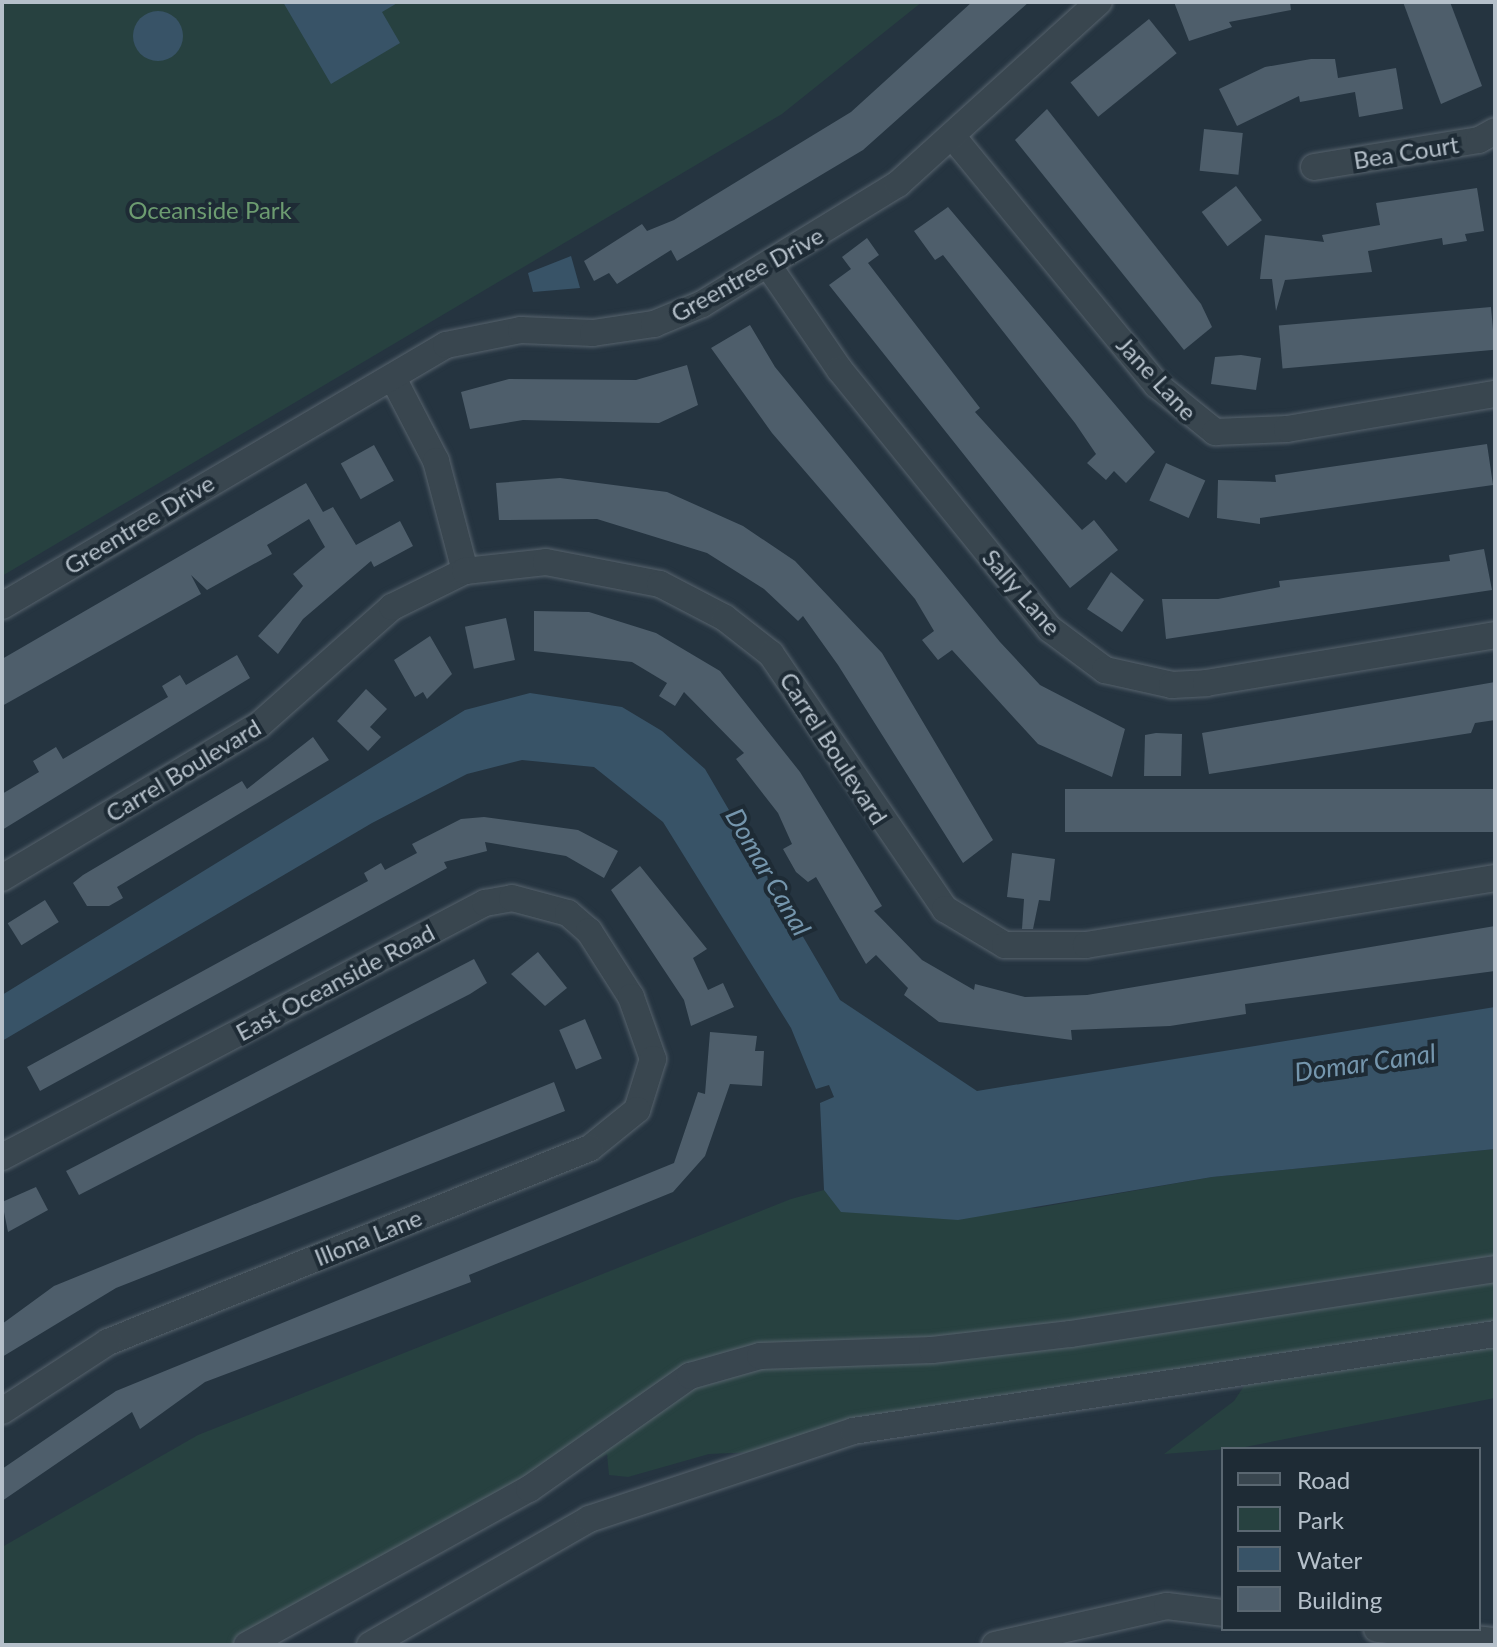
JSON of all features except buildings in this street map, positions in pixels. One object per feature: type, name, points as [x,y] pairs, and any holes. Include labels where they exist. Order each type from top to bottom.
[{"type":"street","name":"Greentree Drive","points":[[2,606],[446,345],[487,334],[654,324],[768,265],[898,184],[1099,2]]},
{"type":"street","name":"Bea Court","points":[[1314,167],[1479,140],[1495,131]]},
{"type":"street","name":"Jane Lane","points":[[953,137],[1157,385],[1215,432],[1287,429],[1495,394]]},
{"type":"street","name":"Sally Lane","points":[[768,265],[840,370],[1050,629],[1105,670],[1172,685],[1206,683],[1495,635]]},
{"type":"street","points":[[393,378],[436,461],[465,571]]},
{"type":"street","name":"Carrel Boulevard","points":[[2,878],[259,725],[371,621],[465,571],[585,565],[660,584],[725,618],[800,688],[897,847],[945,909],[1005,945],[1086,945],[1495,878]]},
{"type":"street","name":"East Oceanside Road","points":[[2,1157],[485,903],[535,900],[568,913],[589,931],[637,1010]]},
{"type":"street","name":"Illona Lane","points":[[2,1411],[108,1342],[590,1148],[637,1110],[651,1081],[651,1046],[637,1010]]},
{"type":"street","points":[[247,1645],[529,1489],[690,1376],[760,1356],[932,1350],[1071,1334],[1495,1269]]},
{"type":"street","points":[[370,1645],[589,1519],[853,1431],[1495,1334]]},
{"type":"street","points":[[995,1645],[1167,1606],[1221,1613]]},
{"type":"street","points":[[1397,1631],[1495,1641]]},
{"type":"green space","name":"Oceanside Park","points":[[2,2],[922,2],[782,114],[2,576]]},
{"type":"green space","points":[[1495,1149],[1495,1398],[1245,1447],[1164,1454],[1234,1401],[1258,1365],[758,1452],[709,1454],[628,1477],[609,1475],[607,1454],[273,1645],[2,1645],[2,1547],[198,1435],[791,1199],[824,1190],[842,1212],[1036,1208],[1212,1177]]},
{"type":"water","points":[[283,2],[399,2],[382,12],[400,43],[331,84]]},
{"type":"water","points":[[158,11],[176,18],[183,36],[176,54],[158,61],[140,54],[133,36],[140,18]]},
{"type":"water","points":[[571,256],[580,288],[533,292],[528,273]]},
{"type":"water","name":"Domar Canal","points":[[530,693],[622,707],[662,731],[705,769],[840,1000],[977,1091],[1495,1007],[1495,1149],[1212,1177],[958,1220],[841,1212],[824,1190],[820,1103],[834,1097],[829,1085],[816,1089],[791,1028],[663,822],[594,767],[522,760],[467,774],[372,823],[2,1041],[2,995],[465,710]]}]
